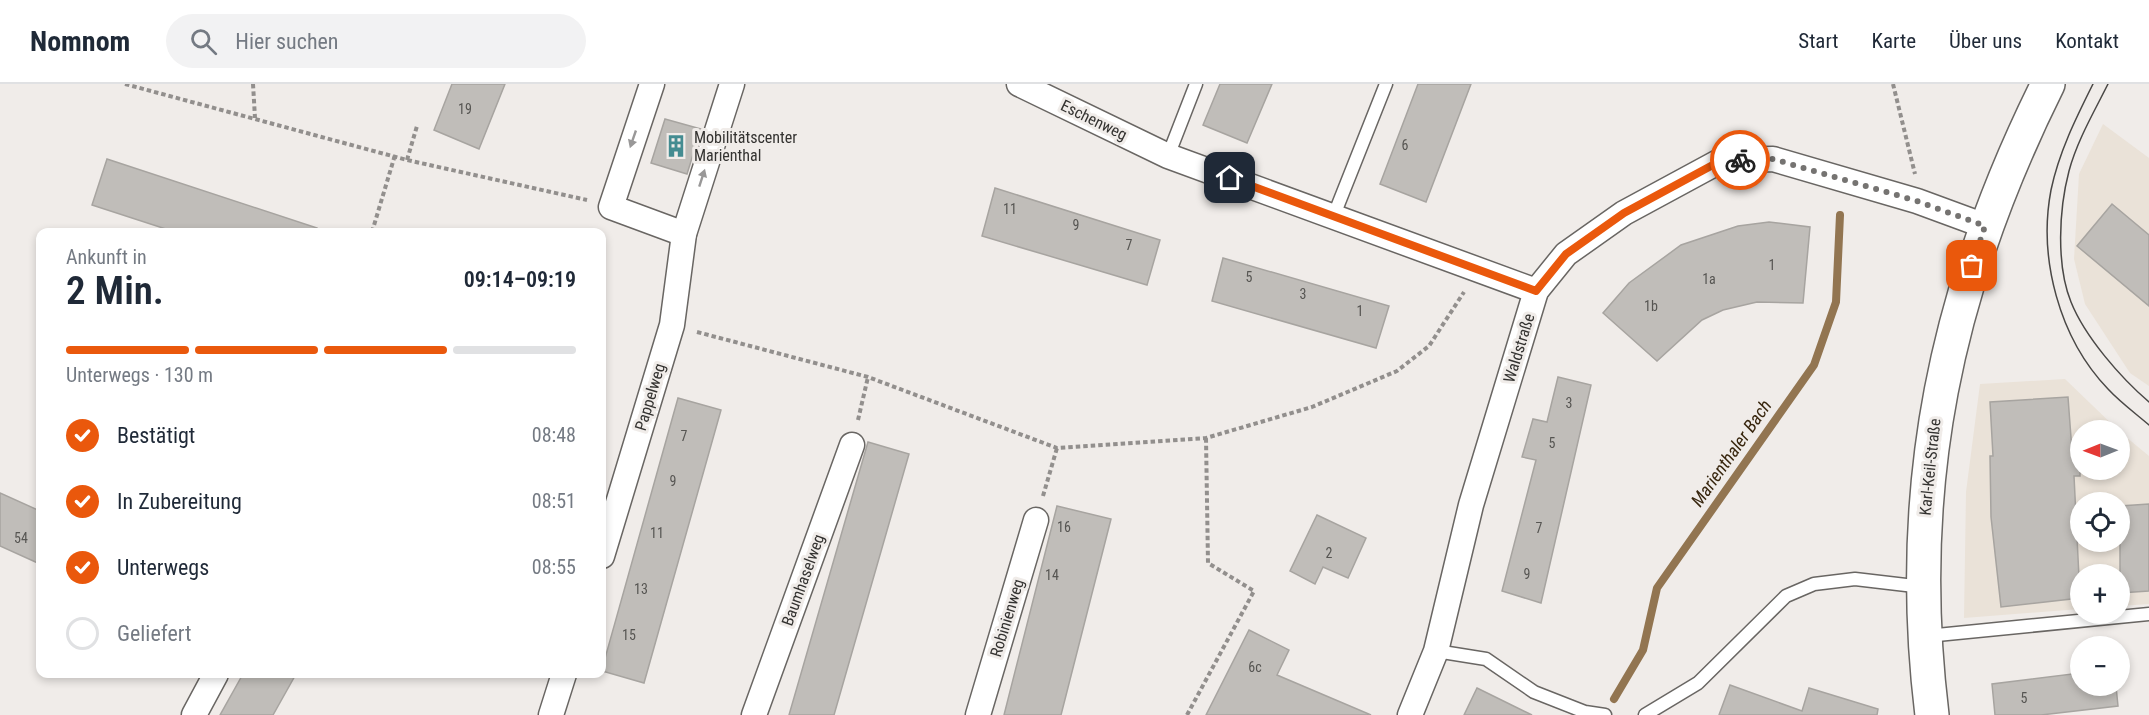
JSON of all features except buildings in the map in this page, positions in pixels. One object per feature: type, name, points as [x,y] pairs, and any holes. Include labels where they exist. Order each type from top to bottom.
[{"type":"main road","name":"Karl-Keil-Straße","points":[[1932,715],[1925,636],[1923,529],[1936,410],[1962,297],[1985,226],[2015,149],[2048,84]]},
{"type":"street","points":[[652,84],[611,207],[684,234]]},
{"type":"street","name":"Pappelweg","points":[[606,543],[672,326],[684,234],[732,84]]},
{"type":"street","name":"Eschenweg","points":[[1019,84],[1168,156],[1536,291]]},
{"type":"street","name":"Waldstraße","points":[[1410,715],[1436,651],[1471,505],[1536,291],[1566,254],[1624,213],[1722,160],[1773,159],[1917,201],[1985,226]]},
{"type":"street","name":"Baumhaselweg","points":[[754,715],[852,445]]},
{"type":"street","name":"Robinienweg","points":[[978,715],[1036,520]]},
{"type":"street","points":[[194,715],[214,678]]},
{"type":"street","points":[[551,715],[563,678]]},
{"type":"lane","points":[[1168,156],[1196,84]]},
{"type":"lane","points":[[1334,215],[1386,84]]},
{"type":"lane","points":[[1645,715],[1698,683],[1786,596],[1814,584],[1855,579],[1923,587]]},
{"type":"lane","points":[[1925,636],[2149,614]]},
{"type":"lane","points":[[1436,651],[1486,659],[1534,692],[1585,712],[1605,715]]},
{"type":"path","points":[[125,84],[407,160],[611,207]]},
{"type":"path","points":[[253,84],[255,118]]},
{"type":"path","points":[[1893,84],[1914,162],[1917,201]]},
{"type":"path","points":[[407,160],[417,126]]},
{"type":"path","points":[[373,228],[395,155]]},
{"type":"path","points":[[672,326],[868,377],[1057,448],[1206,438],[1312,407],[1397,371],[1429,346],[1448,313],[1481,270]]},
{"type":"path","points":[[852,445],[868,377]]},
{"type":"path","points":[[1187,715],[1254,591],[1208,563],[1206,438]]},
{"type":"path","points":[[1036,520],[1057,448]]},
{"type":"shaded area","points":[[2103,124],[2149,158],[2149,386],[2130,373],[2085,304],[2074,259],[2079,174]]},
{"type":"shaded area","points":[[2065,379],[2108,420],[2070,420],[2070,480],[2130,480],[2130,440],[2149,456],[2149,604],[2130,605],[2130,564],[2070,564],[2070,610],[1964,618],[1966,492],[1980,384]]},
{"type":"waterway","name":"Marienthaler Bach","points":[[1614,699],[1643,650],[1657,588],[1814,365],[1836,302],[1840,215]]},
{"type":"tram line","points":[[2093,84],[2074,122],[2054,176],[2048,216],[2050,269],[2065,322],[2091,369],[2108,389],[2149,425]]},
{"type":"tram line","points":[[2108,84],[2081,138],[2069,171],[2061,219],[2063,271],[2071,302],[2094,343],[2149,402]]},
{"type":"way so far","points":[[1740,160],[1773,159],[1917,201],[1985,226],[1972,266]]},
{"type":"place","name":"Mobilitätscenter Marienthal","points":[[676,146]]},
{"type":"route","points":[[1230,178],[1536,291],[1566,254],[1624,213],[1722,160],[1740,160]]}]
